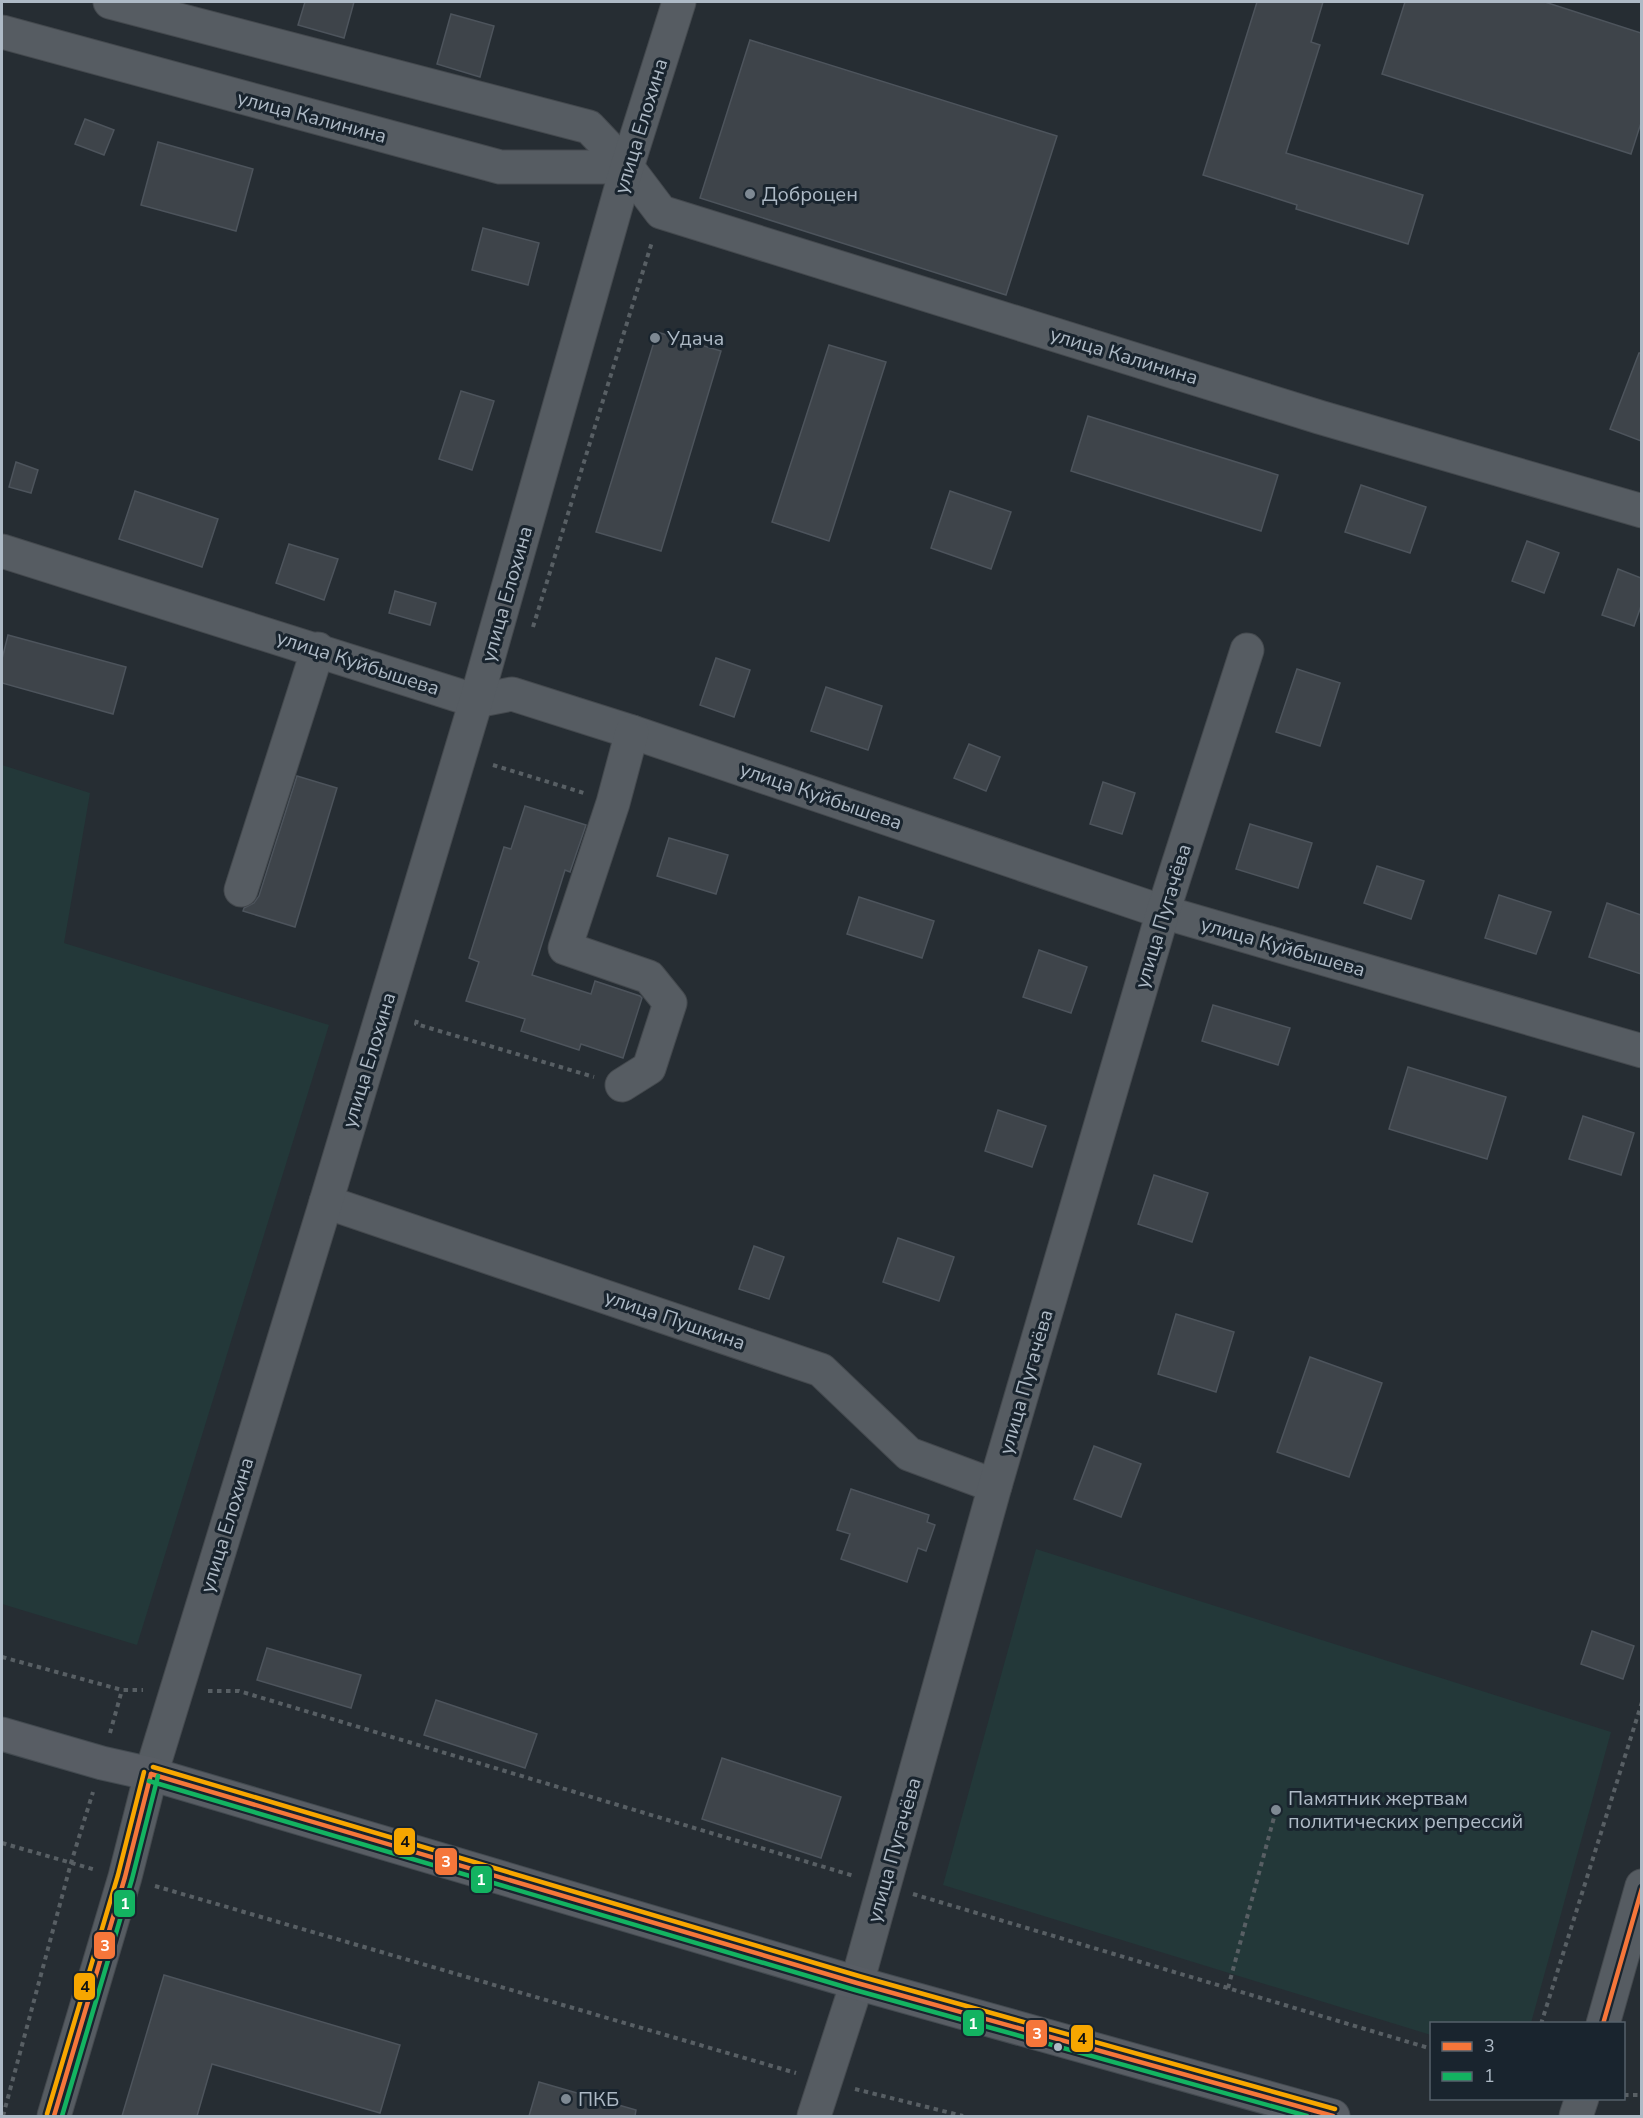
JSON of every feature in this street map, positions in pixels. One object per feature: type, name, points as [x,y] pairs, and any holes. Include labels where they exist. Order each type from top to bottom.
[{"type":"main road","points":[[2,1734],[102,1763],[151,1774],[857,1983],[1333,2116]]},
{"type":"street","points":[[110,2],[590,127],[627,168],[661,212]]},
{"type":"street","name":"улица Елохина","points":[[54,2116],[125,1877],[151,1774],[476,701],[627,168],[679,2]]},
{"type":"street","name":"улица Калинина","points":[[2,32],[500,167],[627,168]]},
{"type":"street","name":"улица Калинина","points":[[661,212],[1319,417],[1641,511]]},
{"type":"street","name":"улица Куйбышева","points":[[2,551],[318,649],[476,701],[512,694],[632,732],[1164,912],[1641,1051]]},
{"type":"street","points":[[241,890],[318,649]]},
{"type":"street","name":"улица Пугачёва","points":[[814,2116],[857,1983],[995,1486],[1164,912],[1247,650]]},
{"type":"street","points":[[622,1085],[649,1068],[670,1003],[650,977],[565,948],[613,803],[632,732]]},
{"type":"street","name":"улица Пушкина","points":[[326,1202],[821,1370],[909,1454],[995,1486]]},
{"type":"street","points":[[1604,2022],[1641,1886]]},
{"type":"street","points":[[1576,2116],[1581,2100]]},
{"type":"path","points":[[530,637],[661,212]]},
{"type":"path","points":[[489,776],[496,754]]},
{"type":"path","points":[[493,765],[613,803]]},
{"type":"path","points":[[419,1013],[416,1024],[622,1085]]},
{"type":"path","points":[[2,1657],[122,1690],[239,1691],[1430,2049]]},
{"type":"path","points":[[3,2116],[71,1863],[122,1690]]},
{"type":"path","points":[[1543,2022],[1641,1702]]},
{"type":"path","points":[[1228,1988],[1276,1810]]},
{"type":"path","points":[[2,1843],[825,2081],[963,2116]]},
{"type":"path","points":[[1625,2095],[1641,2095]]},
{"type":"green space","points":[[2,765],[90,793],[64,943],[329,1025],[137,1645],[2,1604]]},
{"type":"green space","points":[[1036,1549],[1611,1732],[1531,2022],[1430,2022],[1430,2035],[943,1885]]},
{"type":"building","points":[[305,2],[354,2],[344,38],[298,25]]},
{"type":"building","points":[[1257,2],[1323,2],[1311,42],[1320,45],[1286,153],[1423,195],[1408,244],[1296,209],[1297,205],[1203,175]]},
{"type":"building","points":[[1405,2],[1545,2],[1641,33],[1641,123],[1631,154],[1382,74]]},
{"type":"building","points":[[451,14],[494,26],[480,77],[437,64]]},
{"type":"building","points":[[750,40],[1057,136],[1006,295],[700,198]]},
{"type":"building","points":[[85,119],[114,130],[104,155],[75,144]]},
{"type":"building","points":[[158,142],[253,169],[236,231],[141,205]]},
{"type":"building","points":[[483,228],[539,243],[528,285],[472,270]]},
{"type":"building","points":[[657,332],[721,351],[661,551],[596,532]]},
{"type":"building","points":[[829,345],[886,362],[829,541],[772,522]]},
{"type":"building","points":[[1639,353],[1641,353],[1641,441],[1610,429]]},
{"type":"building","points":[[461,391],[494,401],[472,470],[439,459]]},
{"type":"building","points":[[1088,416],[1278,475],[1261,531],[1071,471]]},
{"type":"building","points":[[16,462],[38,470],[31,493],[9,487]]},
{"type":"building","points":[[1361,485],[1426,507],[1410,553],[1345,532]]},
{"type":"building","points":[[135,491],[218,519],[202,567],[119,539]]},
{"type":"building","points":[[950,491],[1011,512],[991,569],[931,548]]},
{"type":"building","points":[[1527,541],[1559,553],[1544,593],[1512,581]]},
{"type":"building","points":[[289,544],[338,559],[324,600],[276,583]]},
{"type":"building","points":[[1618,569],[1641,578],[1641,606],[1634,626],[1602,615]]},
{"type":"building","points":[[395,591],[436,603],[430,625],[389,613]]},
{"type":"building","points":[[8,635],[126,667],[113,714],[2,683],[2,659]]},
{"type":"building","points":[[716,658],[750,670],[734,717],[700,705]]},
{"type":"building","points":[[1297,669],[1340,683],[1320,746],[1276,732]]},
{"type":"building","points":[[826,687],[882,706],[868,750],[811,731]]},
{"type":"building","points":[[969,744],[1000,757],[986,791],[954,778]]},
{"type":"building","points":[[297,776],[337,788],[295,927],[243,911],[259,896]]},
{"type":"building","points":[[1103,782],[1135,793],[1122,834],[1090,824]]},
{"type":"building","points":[[525,806],[586,825],[570,872],[565,870],[532,975],[591,994],[595,981],[640,996],[642,998],[623,1058],[581,1044],[579,1050],[521,1031],[525,1019],[466,1001],[479,962],[469,958],[504,847],[511,849]]},
{"type":"building","points":[[1250,824],[1312,843],[1298,888],[1236,869]]},
{"type":"building","points":[[669,838],[728,855],[716,894],[657,876]]},
{"type":"building","points":[[1377,866],[1424,881],[1411,919],[1364,903]]},
{"type":"building","points":[[1499,895],[1551,912],[1536,954],[1485,938]]},
{"type":"building","points":[[859,897],[934,921],[922,958],[847,934]]},
{"type":"building","points":[[1607,903],[1641,915],[1641,974],[1589,957]]},
{"type":"building","points":[[1039,950],[1087,967],[1071,1013],[1023,997]]},
{"type":"building","points":[[1213,1005],[1290,1028],[1278,1065],[1202,1041]]},
{"type":"building","points":[[1408,1067],[1506,1097],[1487,1159],[1389,1129]]},
{"type":"building","points":[[998,1110],[1046,1126],[1032,1167],[985,1151]]},
{"type":"building","points":[[1583,1116],[1634,1133],[1621,1175],[1569,1159]]},
{"type":"building","points":[[1154,1175],[1208,1193],[1192,1242],[1138,1224]]},
{"type":"building","points":[[898,1238],[954,1257],[939,1301],[883,1282]]},
{"type":"building","points":[[754,1246],[784,1257],[769,1299],[739,1289]]},
{"type":"building","points":[[1176,1314],[1234,1332],[1216,1392],[1158,1374]]},
{"type":"building","points":[[1310,1357],[1382,1383],[1349,1477],[1277,1452]]},
{"type":"building","points":[[1094,1446],[1141,1464],[1121,1517],[1074,1499]]},
{"type":"building","points":[[851,1489],[929,1515],[927,1522],[935,1525],[926,1551],[918,1548],[907,1582],[841,1559],[850,1534],[837,1530]]},
{"type":"building","points":[[1592,1631],[1634,1646],[1623,1679],[1581,1664]]},
{"type":"building","points":[[267,1648],[361,1675],[351,1708],[257,1680]]},
{"type":"building","points":[[436,1700],[537,1734],[525,1768],[424,1735]]},
{"type":"building","points":[[722,1758],[841,1797],[821,1858],[702,1819]]},
{"type":"building","points":[[164,1975],[400,2045],[380,2113],[212,2064],[197,2116],[122,2116]]},
{"type":"building","name":"ПКБ","points":[[539,2082],[636,2110],[635,2116],[529,2116]]},
{"type":"transit line","name":"4","points":[[153,1767],[859,1976],[1335,2109]]},
{"type":"transit line","name":"4","points":[[47,2114],[118,1875],[144,1772]]},
{"type":"transit line","name":"3","points":[[151,1774],[857,1983],[1333,2116]]},
{"type":"transit line","name":"3","points":[[54,2116],[125,1877],[151,1774]]},
{"type":"transit line","name":"1","points":[[62,2116],[132,1879],[158,1776]]},
{"type":"transit line","name":"1","points":[[149,1781],[855,1990],[1307,2116]]},
{"type":"transit line","name":"3","points":[[1604,2022],[1642,1888]]},
{"type":"place","name":"Доброцен","points":[[750,194]]},
{"type":"place","name":"Удача","points":[[655,338]]},
{"type":"place","name":"Памятник жертвам политических репрессий","points":[[1276,1810]]},
{"type":"place","name":"ПКБ","points":[[566,2099]]}]
